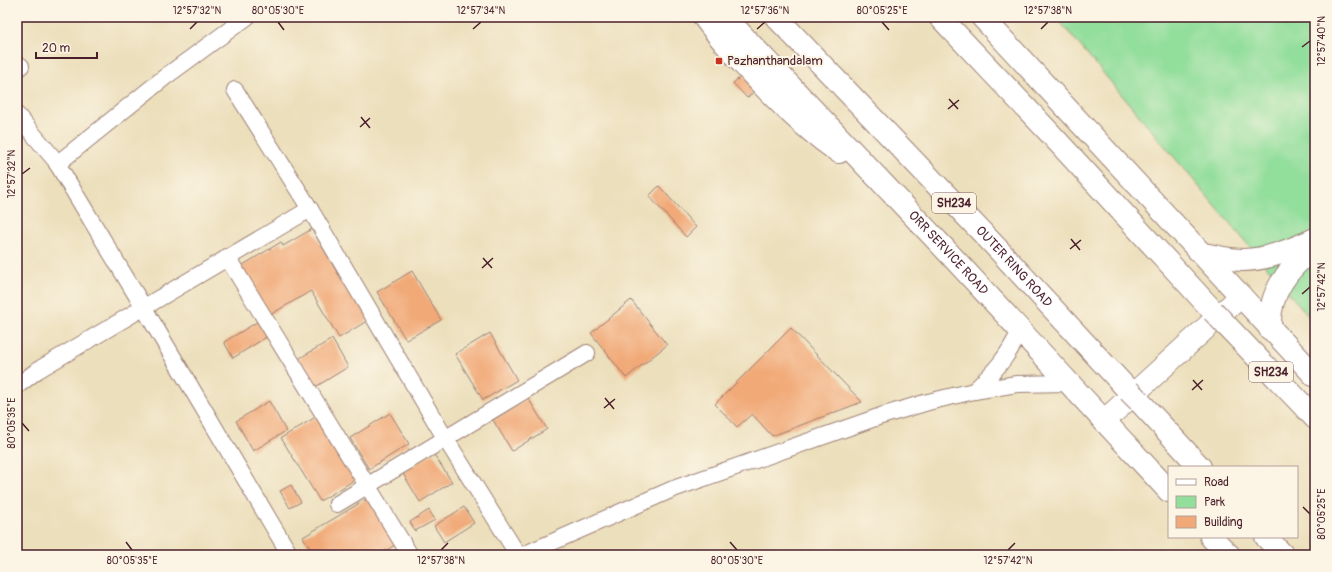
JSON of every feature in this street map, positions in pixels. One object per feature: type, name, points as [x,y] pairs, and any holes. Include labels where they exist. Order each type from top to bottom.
[{"type":"main road","points":[[704,17],[728,48],[777,102],[831,147],[878,178]]},
{"type":"main road","name":"ORR SERVICE ROAD","points":[[726,17],[1168,490]]},
{"type":"main road","name":"OUTER RING ROAD","points":[[776,17],[995,246],[1199,466]]},
{"type":"main road","name":"SH234","points":[[940,17],[1315,418]]},
{"type":"main road","points":[[982,17],[1315,376]]},
{"type":"main road","points":[[994,17],[1010,48]]},
{"type":"main road","points":[[1202,254],[1242,260],[1251,259],[1294,248],[1315,239]]},
{"type":"main road","points":[[1270,329],[1272,301],[1279,286],[1295,265],[1315,248]]},
{"type":"main road","points":[[1104,421],[1241,296]]},
{"type":"main road","points":[[1212,538],[1229,555]]},
{"type":"main road","points":[[1267,538],[1283,555]]},
{"type":"street","points":[[57,164],[165,77],[247,17]]},
{"type":"street","points":[[235,90],[310,209],[445,438],[518,555]]},
{"type":"street","points":[[17,115],[57,164],[290,555]]},
{"type":"street","points":[[17,386],[38,370],[310,209]]},
{"type":"street","points":[[227,257],[410,555]]},
{"type":"street","points":[[974,391],[1000,365],[1012,348],[1020,331]]},
{"type":"street","points":[[337,504],[587,353]]},
{"type":"street","points":[[523,555],[674,489],[881,416],[928,402],[974,391],[1017,384],[1068,383]]},
{"type":"green space","points":[[1056,17],[1315,17],[1315,324]]},
{"type":"building","points":[[743,75],[756,90],[747,98],[733,83]]},
{"type":"building","points":[[659,186],[696,227],[686,237],[649,196]]},
{"type":"building","points":[[312,229],[338,274],[342,271],[370,319],[339,338],[311,291],[268,316],[238,268],[281,242],[283,246]]},
{"type":"building","points":[[412,271],[441,320],[406,340],[377,292]]},
{"type":"building","points":[[631,300],[667,345],[626,378],[591,333]]},
{"type":"building","points":[[262,319],[271,334],[233,358],[224,342]]},
{"type":"building","points":[[791,328],[862,402],[772,436],[752,414],[737,427],[715,404]]},
{"type":"building","points":[[490,333],[517,380],[483,400],[455,354]]},
{"type":"building","points":[[332,339],[348,367],[312,389],[295,361]]},
{"type":"building","points":[[528,398],[547,429],[512,451],[493,420]]},
{"type":"building","points":[[269,401],[286,431],[253,451],[236,421]]},
{"type":"building","points":[[390,413],[409,444],[369,469],[350,438]]},
{"type":"building","points":[[319,415],[358,478],[320,501],[281,438]]},
{"type":"building","points":[[433,453],[452,482],[420,502],[402,472]]},
{"type":"building","points":[[291,485],[301,502],[290,508],[280,491]]},
{"type":"building","points":[[370,497],[398,543],[379,555],[314,555],[303,537]]},
{"type":"building","points":[[464,507],[474,523],[444,542],[434,526]]},
{"type":"building","points":[[429,510],[435,520],[415,531],[410,522]]},
{"type":"place","name":"Pazhanthandalam","points":[[719,61]]}]
